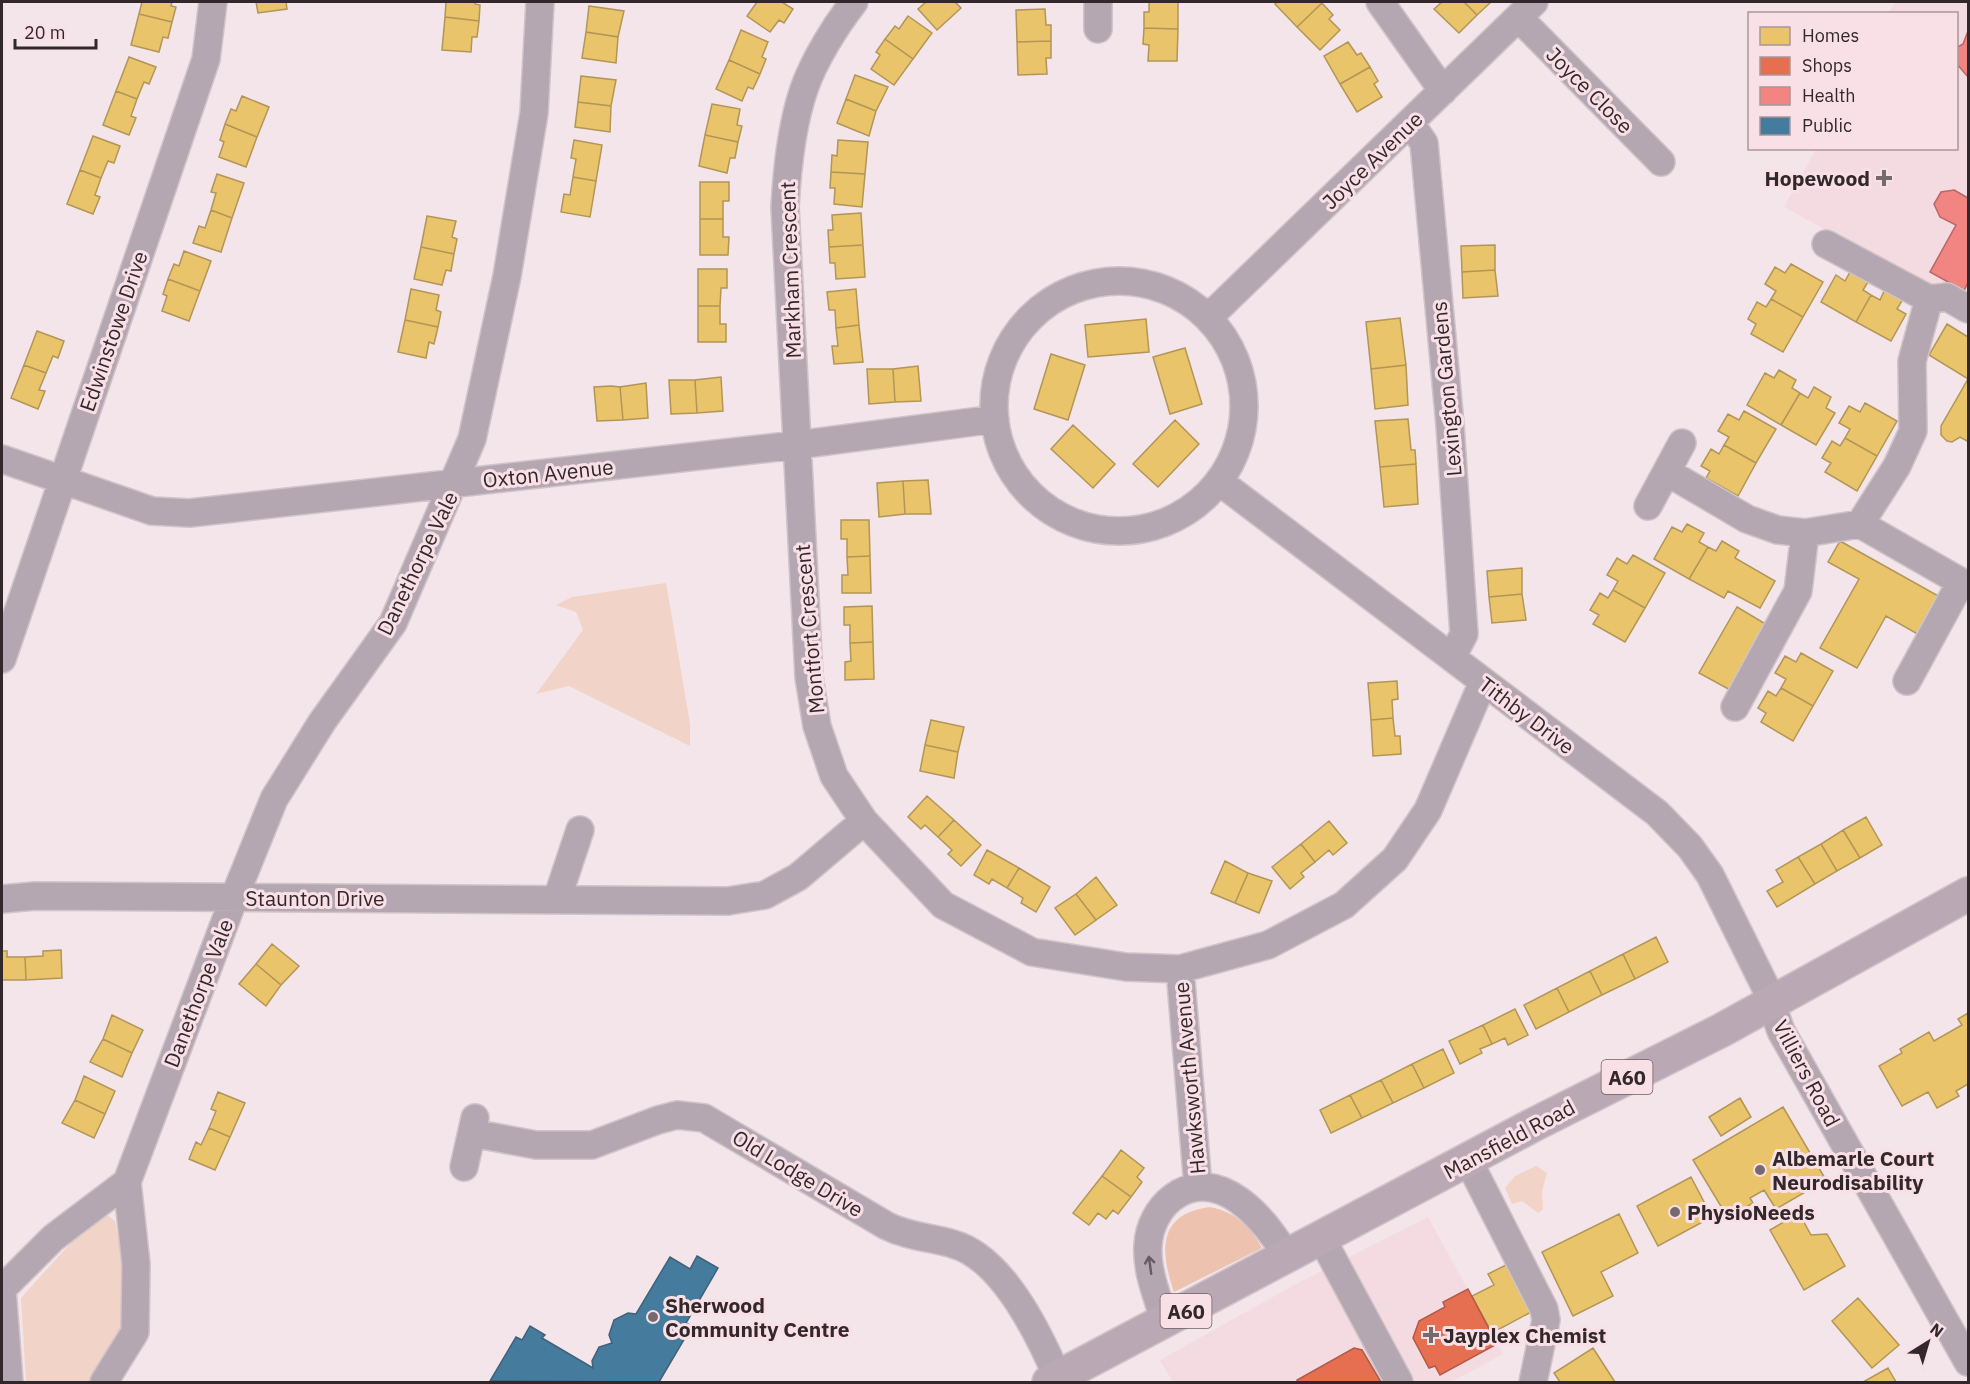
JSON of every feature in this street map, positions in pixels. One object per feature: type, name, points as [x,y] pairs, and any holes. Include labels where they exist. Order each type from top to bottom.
[{"type":"highway","name":"Mansfield Road","points":[[1054,1380],[1468,1160],[1771,1003],[1968,894]]},
{"type":"street","name":"Edwinstowe Drive","points":[[2,659],[206,59],[213,2]]},
{"type":"street","name":"Danethorpe Vale","points":[[104,1383],[135,1332],[136,1264],[127,1182],[234,897],[274,799],[322,722],[393,623],[472,439],[507,276],[534,113],[540,2]]},
{"type":"street","name":"Markham Crescent","points":[[797,445],[785,207],[787,173],[804,89],[838,21],[854,2]]},
{"type":"street","points":[[1098,2],[1098,29]]},
{"type":"street","points":[[1380,2],[1443,91]]},
{"type":"street","name":"Joyce Avenue","points":[[1208,318],[1527,10]]},
{"type":"street","name":"Joyce Close","points":[[1527,10],[1661,162]]},
{"type":"street","name":"Lexington Gardens","points":[[1410,123],[1424,143],[1450,425],[1464,634],[1452,657]]},
{"type":"street","points":[[1826,244],[1929,299],[1947,297],[1968,309]]},
{"type":"street","points":[[1107,282],[1144,284],[1179,296],[1208,318],[1226,341],[1234,359],[1244,397],[1243,426],[1235,455],[1220,482],[1193,508],[1160,525],[1123,532],[1086,527],[1052,512],[1024,487],[1004,455],[995,419],[995,388],[1001,368],[1019,331],[1040,309],[1072,290],[1107,282]]},
{"type":"street","points":[[1860,524],[1897,466],[1913,431],[1912,361],[1929,299]]},
{"type":"street","name":"Oxton Avenue","points":[[2,459],[152,511],[190,513],[797,445],[995,419]]},
{"type":"street","points":[[1648,506],[1682,443]]},
{"type":"street","name":"Montfort Crescent","points":[[797,445],[809,677],[817,726],[834,776],[864,821],[943,905],[1032,952],[1117,966],[1180,969],[1268,945],[1344,905],[1395,859],[1428,810],[1483,682]]},
{"type":"street","points":[[1667,472],[1747,519],[1778,530],[1805,534],[1860,524],[1965,584],[1907,681]]},
{"type":"street","name":"Tithby Drive","points":[[1220,482],[1657,813],[1690,847],[1710,874],[1771,1003]]},
{"type":"street","points":[[1735,707],[1798,591],[1805,534]]},
{"type":"street","name":"Staunton Drive","points":[[2,899],[234,897],[728,901],[765,895],[798,877],[864,821]]},
{"type":"street","points":[[557,899],[580,830]]},
{"type":"street","name":"Hawksworth Avenue","points":[[1180,969],[1198,1186]]},
{"type":"street","name":"Villiers Road","points":[[1771,1003],[1781,1031],[1968,1362]]},
{"type":"street","name":"Old Lodge Drive","points":[[464,1167],[474,1125],[536,1145],[592,1145],[677,1115],[704,1118],[887,1226],[910,1236],[954,1244],[975,1254],[1006,1283],[1013,1293],[1054,1380]]},
{"type":"street","points":[[1468,1160],[1544,1309],[1546,1320],[1533,1383]]},
{"type":"street","points":[[9,1383],[2,1289],[52,1238],[127,1182]]},
{"type":"street","name":"Hawksworth Avenue","points":[[1165,1322],[1151,1272],[1148,1246],[1151,1228],[1162,1206],[1179,1193],[1198,1186],[1233,1196],[1253,1210],[1276,1236],[1287,1257]]},
{"type":"street","points":[[1322,1239],[1399,1383]]},
{"type":"shaded area","name":"Hopewood","points":[[1895,2],[1968,2],[1968,307],[1784,207],[1815,150],[1958,150],[1958,12],[1890,12]]},
{"type":"shaded area","points":[[666,583],[690,724],[690,746],[569,686],[536,694],[583,630],[576,612],[556,605],[572,597]]},
{"type":"shaded area","points":[[1536,1166],[1547,1173],[1542,1191],[1543,1209],[1538,1213],[1522,1201],[1512,1204],[1505,1188],[1515,1176]]},
{"type":"shaded area","points":[[1210,1207],[1227,1212],[1241,1221],[1262,1248],[1174,1292],[1166,1262],[1167,1237],[1172,1226],[1180,1217]]},
{"type":"shaded area","points":[[104,1213],[115,1221],[125,1278],[124,1315],[119,1346],[93,1382],[26,1382],[21,1298],[87,1225]]},
{"type":"shaded area","points":[[1428,1217],[1503,1354],[1451,1382],[1173,1382],[1160,1360],[1300,1282]]},
{"type":"building: Homes","points":[[142,2],[172,2],[171,6],[176,7],[172,22],[139,14]]},
{"type":"building: Homes","points":[[256,2],[286,2],[287,9],[258,13]]},
{"type":"building: Homes","points":[[446,2],[475,2],[480,5],[479,21],[445,17]]},
{"type":"building: Homes","points":[[757,2],[782,2],[793,9],[784,23],[779,20],[770,32],[747,16]]},
{"type":"building: Homes","points":[[926,2],[955,2],[961,8],[937,30],[918,9]]},
{"type":"building: Homes","points":[[1149,2],[1178,2],[1178,29],[1144,28],[1144,12],[1149,12]]},
{"type":"building: Homes","points":[[1277,2],[1322,3],[1297,27],[1275,4]]},
{"type":"building: Homes","points":[[1442,2],[1464,2],[1477,15],[1459,33],[1434,9]]},
{"type":"building: Homes","points":[[1464,2],[1491,2],[1477,15]]},
{"type":"building: Homes","points":[[1322,3],[1333,15],[1329,19],[1340,30],[1320,50],[1297,27]]},
{"type":"building: Homes","points":[[589,6],[624,11],[618,37],[586,32]]},
{"type":"building: Homes","points":[[1045,9],[1046,25],[1051,25],[1051,41],[1017,42],[1016,10]]},
{"type":"building: Homes","points":[[139,14],[172,22],[168,38],[163,37],[159,52],[131,45]]},
{"type":"building: Homes","points":[[908,16],[932,33],[913,59],[885,39],[895,26],[899,29]]},
{"type":"building: Homes","points":[[445,17],[479,21],[477,37],[472,37],[471,52],[442,50]]},
{"type":"building: Homes","points":[[1144,28],[1178,29],[1177,61],[1148,61],[1149,45],[1143,44]]},
{"type":"building: Homes","points":[[741,30],[768,42],[762,57],[766,59],[760,74],[729,60]]},
{"type":"building: Homes","points":[[586,32],[618,37],[616,63],[582,58]]},
{"type":"building: Homes","points":[[885,39],[913,59],[894,85],[871,69],[880,55],[876,52]]},
{"type":"building: Homes","points":[[1051,41],[1051,58],[1046,58],[1047,74],[1018,75],[1017,42]]},
{"type":"building: Homes","points":[[1348,42],[1357,55],[1361,53],[1370,67],[1340,84],[1324,56]]},
{"type":"building: Homes","points":[[129,57],[156,67],[149,84],[144,82],[137,99],[116,91]]},
{"type":"building: Homes","points":[[729,60],[760,74],[753,89],[748,87],[742,101],[716,89]]},
{"type":"building: Homes","points":[[1370,67],[1378,81],[1374,84],[1382,97],[1357,112],[1340,84]]},
{"type":"building: Homes","points":[[855,75],[888,87],[876,111],[846,99]]},
{"type":"building: Homes","points":[[581,76],[616,80],[611,106],[578,102]]},
{"type":"building: Homes","points":[[116,91],[137,99],[131,116],[136,118],[129,135],[103,125]]},
{"type":"building: Homes","points":[[242,96],[269,107],[257,137],[225,124],[231,109],[236,111]]},
{"type":"building: Homes","points":[[846,99],[876,111],[869,136],[837,123]]},
{"type":"building: Homes","points":[[578,102],[611,106],[610,132],[575,127]]},
{"type":"building: Homes","points":[[712,104],[740,109],[737,125],[742,126],[738,142],[705,135]]},
{"type":"building: Homes","points":[[225,124],[257,137],[246,167],[219,157],[224,142],[220,140]]},
{"type":"building: Homes","points":[[705,135],[738,142],[735,158],[730,158],[727,173],[699,166]]},
{"type":"building: Homes","points":[[93,136],[120,146],[114,163],[108,161],[101,178],[80,170]]},
{"type":"building: Homes","points":[[574,140],[602,145],[596,181],[573,177],[576,159],[571,158]]},
{"type":"building: Homes","points":[[838,140],[868,142],[865,174],[831,172],[832,155],[837,156]]},
{"type":"building: Homes","points":[[80,170],[101,178],[95,195],[100,197],[93,214],[67,204]]},
{"type":"building: Homes","points":[[831,172],[865,174],[862,207],[834,204],[835,188],[830,188]]},
{"type":"building: Homes","points":[[217,174],[244,183],[232,218],[211,210],[216,193],[211,192]]},
{"type":"building: Homes","points":[[573,177],[596,181],[590,217],[561,212],[564,194],[570,195]]},
{"type":"building: Homes","points":[[700,182],[729,182],[729,201],[723,201],[723,219],[700,219]]},
{"type":"building: Homes","points":[[211,210],[232,218],[221,252],[193,243],[199,226],[205,228]]},
{"type":"building: Homes","points":[[861,213],[863,245],[829,247],[828,230],[833,230],[832,215]]},
{"type":"building: Homes","points":[[427,216],[456,221],[452,237],[457,239],[454,254],[421,247]]},
{"type":"building: Homes","points":[[700,219],[723,219],[723,237],[729,237],[728,255],[700,255]]},
{"type":"building: Homes","points":[[863,245],[865,277],[836,279],[835,263],[830,263],[829,247]]},
{"type":"building: Homes","points":[[1495,245],[1495,270],[1462,272],[1461,246]]},
{"type":"building: Homes","points":[[421,247],[454,254],[451,271],[446,270],[442,285],[414,279]]},
{"type":"building: Homes","points":[[184,251],[211,261],[200,291],[168,279],[174,264],[179,266]]},
{"type":"building: Homes","points":[[1791,264],[1823,282],[1803,317],[1771,299],[1776,291],[1765,284],[1775,267],[1785,273]]},
{"type":"building: Homes","points":[[698,269],[727,269],[727,288],[721,288],[720,306],[698,306]]},
{"type":"building: Homes","points":[[1495,270],[1498,296],[1463,298],[1462,272]]},
{"type":"building: Homes","points":[[1850,272],[1868,282],[1863,290],[1871,295],[1856,322],[1821,302],[1836,275],[1845,281]]},
{"type":"building: Homes","points":[[168,279],[200,291],[189,321],[162,311],[167,296],[163,294]]},
{"type":"building: Homes","points":[[411,289],[439,295],[436,310],[441,312],[438,327],[405,320]]},
{"type":"building: Homes","points":[[856,289],[859,325],[836,328],[835,310],[829,310],[827,292]]},
{"type":"building: Homes","points":[[1885,289],[1903,299],[1897,309],[1906,314],[1891,341],[1856,322],[1871,295],[1880,300]]},
{"type":"building: Homes","points":[[1771,299],[1803,317],[1783,352],[1751,334],[1756,324],[1748,319],[1757,302],[1766,307]]},
{"type":"building: Homes","points":[[698,306],[720,306],[720,324],[726,324],[726,342],[698,342]]},
{"type":"building: Homes","points":[[1400,318],[1406,365],[1371,369],[1366,322]]},
{"type":"building: Homes","points":[[1146,319],[1149,352],[1088,357],[1085,325]]},
{"type":"building: Homes","points":[[405,320],[438,327],[434,344],[429,342],[426,358],[398,352]]},
{"type":"building: Homes","points":[[1947,324],[1968,337],[1968,379],[1929,355]]},
{"type":"building: Homes","points":[[859,325],[863,362],[834,364],[832,346],[838,346],[836,328]]},
{"type":"building: Homes","points":[[37,331],[64,341],[58,358],[53,356],[46,373],[24,365]]},
{"type":"building: Homes","points":[[1185,348],[1202,404],[1170,414],[1153,357]]},
{"type":"building: Homes","points":[[1051,354],[1085,365],[1068,420],[1034,409]]},
{"type":"building: Homes","points":[[24,365],[46,373],[39,390],[45,391],[38,409],[11,398]]},
{"type":"building: Homes","points":[[1406,365],[1408,405],[1375,409],[1371,369]]},
{"type":"building: Homes","points":[[918,366],[921,401],[895,402],[893,369]]},
{"type":"building: Homes","points":[[867,369],[893,369],[895,402],[869,404]]},
{"type":"building: Homes","points":[[1779,370],[1796,380],[1792,388],[1800,393],[1781,425],[1747,405],[1765,373],[1774,378]]},
{"type":"building: Homes","points":[[721,377],[723,411],[697,413],[695,380]]},
{"type":"building: Homes","points":[[1968,379],[1968,439],[1967,441],[1960,437],[1952,442],[1947,441],[1941,435],[1941,426]]},
{"type":"building: Homes","points":[[669,380],[695,380],[697,413],[671,414]]},
{"type":"building: Homes","points":[[646,383],[648,418],[623,420],[620,387]]},
{"type":"building: Homes","points":[[594,387],[620,387],[623,420],[597,421]]},
{"type":"building: Homes","points":[[1814,387],[1831,397],[1826,408],[1835,413],[1816,445],[1781,425],[1800,393],[1808,398]]},
{"type":"building: Homes","points":[[1865,403],[1897,421],[1877,456],[1845,438],[1850,429],[1839,423],[1849,406],[1860,412]]},
{"type":"building: Homes","points":[[1744,411],[1776,429],[1756,463],[1724,445],[1729,437],[1718,431],[1728,414],[1739,420]]},
{"type":"building: Homes","points":[[1408,419],[1411,450],[1415,450],[1416,464],[1380,467],[1375,421]]},
{"type":"building: Homes","points":[[1175,420],[1199,444],[1158,487],[1133,464]]},
{"type":"building: Homes","points":[[1073,425],[1115,464],[1093,488],[1051,449]]},
{"type":"building: Homes","points":[[1845,438],[1877,456],[1857,491],[1825,472],[1831,463],[1822,458],[1832,441],[1840,446]]},
{"type":"building: Homes","points":[[1724,445],[1756,463],[1738,496],[1706,478],[1710,471],[1701,466],[1711,449],[1719,454]]},
{"type":"building: Homes","points":[[1416,464],[1418,504],[1384,507],[1380,467]]},
{"type":"building: Homes","points":[[928,480],[931,514],[905,514],[903,481]]},
{"type":"building: Homes","points":[[903,481],[905,514],[879,517],[877,483]]},
{"type":"building: Homes","points":[[841,520],[869,520],[870,556],[847,557],[847,539],[841,539]]},
{"type":"building: Homes","points":[[1687,524],[1704,533],[1699,542],[1708,547],[1689,579],[1654,559],[1672,527],[1682,532]]},
{"type":"building: Homes","points":[[1722,541],[1739,551],[1735,558],[1775,581],[1760,608],[1728,591],[1724,598],[1689,579],[1708,547],[1716,551]]},
{"type":"building: Homes","points":[[1840,541],[1942,598],[1921,636],[1886,616],[1857,668],[1820,648],[1859,579],[1828,562]]},
{"type":"building: Homes","points":[[1633,555],[1665,573],[1645,608],[1613,590],[1618,581],[1607,575],[1617,558],[1627,564]]},
{"type":"building: Homes","points":[[870,556],[871,593],[842,593],[842,575],[848,575],[847,557]]},
{"type":"building: Homes","points":[[1522,568],[1522,594],[1489,597],[1487,571]]},
{"type":"building: Homes","points":[[1613,590],[1645,608],[1625,642],[1593,624],[1599,615],[1590,610],[1600,593],[1608,598]]},
{"type":"building: Homes","points":[[1522,594],[1526,620],[1492,623],[1489,597]]},
{"type":"building: Homes","points":[[872,606],[873,642],[850,643],[850,625],[844,625],[844,607]]},
{"type":"building: Homes","points":[[1737,607],[1769,626],[1732,691],[1699,673]]},
{"type":"building: Homes","points":[[873,642],[874,679],[845,680],[845,662],[851,661],[850,643]]},
{"type":"building: Homes","points":[[1801,653],[1833,671],[1813,706],[1781,688],[1786,679],[1775,673],[1785,656],[1796,662]]},
{"type":"building: Homes","points":[[1397,681],[1398,699],[1392,700],[1393,718],[1371,720],[1368,683]]},
{"type":"building: Homes","points":[[1781,688],[1813,706],[1793,741],[1761,722],[1766,713],[1758,708],[1768,691],[1776,696]]},
{"type":"building: Homes","points":[[1393,718],[1395,736],[1400,736],[1401,754],[1373,756],[1371,720]]},
{"type":"building: Homes","points":[[931,720],[964,727],[958,752],[925,745]]},
{"type":"building: Homes","points":[[925,745],[958,752],[954,778],[920,771]]},
{"type":"building: Homes","points":[[927,796],[954,820],[938,837],[925,825],[921,829],[908,817]]},
{"type":"building: Homes","points":[[1866,817],[1882,845],[1860,858],[1843,830]]},
{"type":"building: Homes","points":[[954,820],[981,845],[961,866],[948,854],[952,850],[938,837]]},
{"type":"building: Homes","points":[[1329,821],[1347,843],[1333,855],[1329,850],[1315,862],[1301,844]]},
{"type":"building: Homes","points":[[1843,830],[1860,858],[1837,871],[1821,844]]},
{"type":"building: Homes","points":[[1301,844],[1315,862],[1301,873],[1304,877],[1290,889],[1272,867]]},
{"type":"building: Homes","points":[[1821,844],[1837,871],[1815,884],[1798,857]]},
{"type":"building: Homes","points":[[987,850],[1019,868],[1007,888],[992,879],[989,884],[974,875]]},
{"type":"building: Homes","points":[[1798,857],[1815,884],[1777,907],[1767,891],[1783,882],[1776,870]]},
{"type":"building: Homes","points":[[1225,861],[1248,873],[1235,903],[1211,893]]},
{"type":"building: Homes","points":[[1019,868],[1050,887],[1036,912],[1021,903],[1023,898],[1007,888]]},
{"type":"building: Homes","points":[[1248,873],[1272,881],[1259,913],[1235,903]]},
{"type":"building: Homes","points":[[1096,877],[1117,905],[1096,920],[1076,894]]},
{"type":"building: Homes","points":[[1076,894],[1096,920],[1075,935],[1055,908]]},
{"type":"building: Homes","points":[[1656,937],[1668,962],[1635,979],[1623,954]]},
{"type":"building: Homes","points":[[272,944],[299,966],[281,985],[256,964]]},
{"type":"building: Homes","points":[[61,950],[62,978],[26,980],[25,957],[43,956],[43,951]]},
{"type":"building: Homes","points":[[2,951],[7,951],[7,957],[25,957],[26,980],[2,980]]},
{"type":"building: Homes","points":[[1623,954],[1635,979],[1602,995],[1590,971]]},
{"type":"building: Homes","points":[[256,964],[281,985],[266,1006],[239,984]]},
{"type":"building: Homes","points":[[1590,971],[1602,995],[1569,1012],[1557,988]]},
{"type":"building: Homes","points":[[1557,988],[1569,1012],[1536,1029],[1524,1005]]},
{"type":"building: Homes","points":[[1515,1009],[1528,1035],[1508,1045],[1505,1038],[1492,1044],[1483,1025]]},
{"type":"building: Homes","points":[[1968,1013],[1968,1084],[1956,1091],[1959,1096],[1937,1108],[1928,1092],[1902,1106],[1879,1066],[1902,1053],[1900,1049],[1929,1032],[1934,1041],[1962,1025],[1958,1019]]},
{"type":"building: Homes","points":[[112,1015],[143,1030],[132,1053],[103,1039]]},
{"type":"building: Homes","points":[[1483,1025],[1492,1044],[1480,1049],[1482,1053],[1460,1064],[1449,1041]]},
{"type":"building: Homes","points":[[103,1039],[132,1053],[122,1077],[90,1062]]},
{"type":"building: Homes","points":[[1443,1049],[1454,1073],[1424,1088],[1412,1064]]},
{"type":"building: Homes","points":[[1412,1064],[1424,1088],[1393,1103],[1381,1080]]},
{"type":"building: Homes","points":[[84,1076],[115,1091],[105,1114],[75,1100]]},
{"type":"building: Homes","points":[[1381,1080],[1393,1103],[1362,1118],[1350,1095]]},
{"type":"building: Homes","points":[[218,1092],[245,1103],[230,1137],[209,1128],[216,1111],[211,1109]]},
{"type":"building: Homes","points":[[1350,1095],[1362,1118],[1331,1133],[1320,1110]]},
{"type":"building: Homes","points":[[1740,1098],[1751,1117],[1721,1136],[1709,1117]]},
{"type":"building: Homes","points":[[75,1100],[105,1114],[94,1138],[62,1123]]},
{"type":"building: Homes","name":"Albemarle Court Neurodisability","points":[[1783,1107],[1826,1180],[1776,1209],[1764,1190],[1750,1198],[1753,1203],[1728,1218],[1693,1160]]},
{"type":"building: Homes","points":[[209,1128],[230,1137],[215,1170],[189,1159],[196,1142],[201,1145]]},
{"type":"building: Homes","points":[[1121,1150],[1144,1168],[1137,1177],[1142,1182],[1131,1197],[1102,1176]]},
{"type":"building: Homes","points":[[1102,1176],[1131,1197],[1118,1214],[1113,1210],[1106,1219],[1098,1213],[1089,1225],[1073,1213]]},
{"type":"building: Homes","name":"PhysioNeeds","points":[[1691,1177],[1712,1217],[1658,1246],[1637,1206]]},
{"type":"building: Homes","points":[[1799,1213],[1811,1235],[1827,1234],[1845,1266],[1804,1290],[1770,1230]]},
{"type":"building: Homes","points":[[1619,1214],[1638,1253],[1601,1272],[1613,1296],[1573,1316],[1542,1252]]},
{"type":"building: Homes","points":[[1508,1264],[1533,1311],[1492,1333],[1472,1296],[1494,1285],[1488,1274]]},
{"type":"building: Homes","points":[[1858,1298],[1899,1345],[1872,1368],[1832,1321]]},
{"type":"building: Homes","points":[[1593,1348],[1615,1382],[1560,1382],[1554,1373]]},
{"type":"building: Homes","points":[[1888,1368],[1896,1382],[1863,1382]]},
{"type":"building: Shops","points":[[1468,1289],[1497,1344],[1440,1375],[1435,1366],[1429,1368],[1413,1338],[1419,1321],[1445,1307],[1443,1302]]},
{"type":"building: Shops","points":[[1354,1348],[1362,1350],[1381,1382],[1298,1382],[1297,1380]]},
{"type":"building: Health","points":[[1968,31],[1968,77],[1958,65],[1958,47],[1963,44]]},
{"type":"building: Health","points":[[1954,190],[1968,198],[1968,282],[1964,291],[1930,272],[1956,225],[1940,217],[1934,204],[1941,192]]},
{"type":"building: Public","name":"Sherwood Community Centre","points":[[697,1256],[718,1268],[686,1323],[692,1326],[659,1382],[490,1381],[516,1337],[522,1340],[530,1326],[545,1335],[542,1338],[593,1368],[592,1361],[599,1347],[612,1343],[609,1335],[614,1320],[628,1313],[636,1314],[670,1257],[690,1269]]},
{"type":"place","name":"Hopewood","points":[[1884,178]]},
{"type":"place","name":"Albemarle Court Neurodisability","points":[[1760,1170]]},
{"type":"place","name":"PhysioNeeds","points":[[1675,1212]]},
{"type":"place","name":"Sherwood Community Centre","points":[[653,1317]]},
{"type":"place","name":"Jayplex Chemist","points":[[1431,1335]]}]
